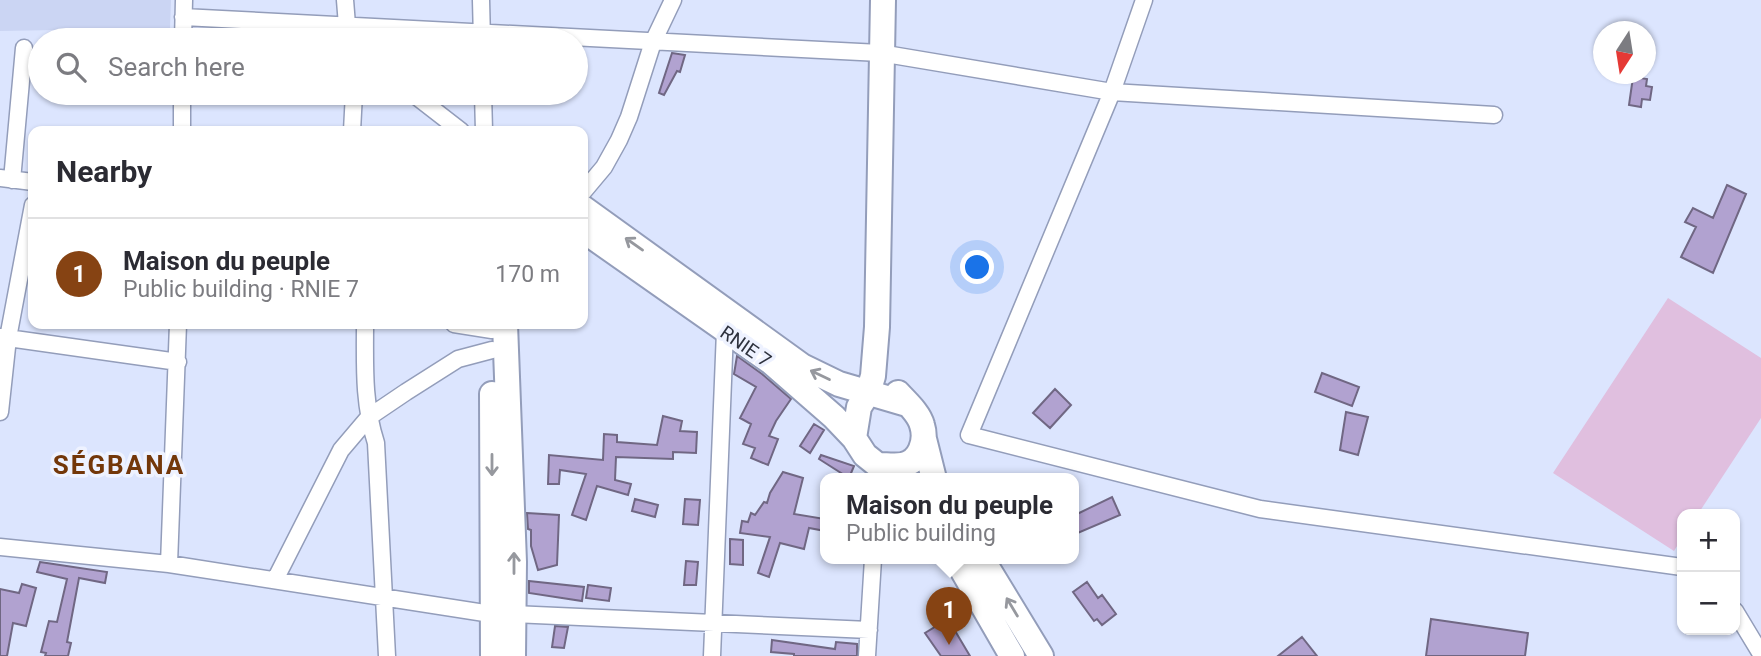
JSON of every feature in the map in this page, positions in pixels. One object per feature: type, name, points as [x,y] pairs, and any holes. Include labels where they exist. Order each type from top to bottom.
[{"type":"main road","points":[[854,438],[859,407],[868,393],[873,376],[877,327],[883,0]]},
{"type":"main road","name":"RNIE 7","points":[[588,212],[802,366],[839,384],[907,404]]},
{"type":"main road","name":"RNIE 7","points":[[588,234],[779,369],[834,417],[883,473]]},
{"type":"main road","points":[[877,327],[891,386],[922,423],[932,473]]},
{"type":"main road","points":[[493,656],[514,562],[495,332]]},
{"type":"main road","points":[[886,473],[911,462],[920,451],[924,439]]},
{"type":"main road","points":[[959,564],[1012,656]]},
{"type":"main road","points":[[985,564],[1041,656]]},
{"type":"main road","points":[[502,614],[513,656]]},
{"type":"street","points":[[183,28],[184,0]]},
{"type":"street","points":[[345,0],[348,28]]},
{"type":"street","points":[[481,0],[482,28]]},
{"type":"street","points":[[588,186],[604,167],[619,140],[653,42],[673,0]]},
{"type":"street","points":[[1144,0],[1112,92],[969,436],[1260,509],[1677,566]]},
{"type":"street","points":[[183,17],[302,23],[326,28]]},
{"type":"street","points":[[302,23],[313,28]]},
{"type":"street","points":[[588,40],[880,53],[1112,92],[1494,115]]},
{"type":"street","points":[[24,48],[6,179],[28,181]]},
{"type":"street","points":[[182,105],[182,126]]},
{"type":"street","points":[[352,126],[353,105]]},
{"type":"street","points":[[427,105],[455,126]]},
{"type":"street","points":[[483,105],[484,126]]},
{"type":"street","points":[[0,412],[4,337],[28,228]]},
{"type":"street","points":[[169,564],[178,329]]},
{"type":"street","points":[[365,329],[365,387],[376,443],[387,656]]},
{"type":"street","points":[[712,656],[725,331]]},
{"type":"street","points":[[275,580],[341,450],[369,417],[495,332]]},
{"type":"street","points":[[4,337],[178,362]]},
{"type":"street","points":[[0,547],[169,564],[502,614],[869,630]]},
{"type":"street","points":[[867,656],[873,564]]},
{"type":"street","points":[[1740,619],[1761,654]]},
{"type":"shaded area","points":[[0,0],[171,0],[170,28],[28,28],[28,31],[0,31]]},
{"type":"shaded area","points":[[1668,298],[1761,358],[1761,418],[1701,509],[1677,509],[1677,546],[1674,551],[1553,473]]},
{"type":"building","points":[[672,53],[685,55],[680,72],[677,71],[664,95],[659,93]]},
{"type":"building","points":[[1632,84],[1646,84],[1652,87],[1650,100],[1642,99],[1641,107],[1629,105]]},
{"type":"building","points":[[1727,185],[1746,194],[1713,273],[1681,257],[1696,227],[1685,222],[1693,208],[1713,218]]},
{"type":"building","points":[[737,356],[791,399],[769,436],[778,439],[768,465],[751,458],[755,448],[743,444],[751,424],[740,418],[756,387],[734,374]]},
{"type":"building","points":[[1322,373],[1359,387],[1352,406],[1315,392]]},
{"type":"building","points":[[1055,389],[1071,405],[1050,428],[1033,413]]},
{"type":"building","points":[[1346,412],[1368,417],[1358,455],[1340,450]]},
{"type":"building","points":[[663,416],[682,421],[680,431],[697,432],[696,453],[673,452],[673,459],[616,457],[615,480],[631,484],[628,495],[597,486],[586,520],[572,515],[586,474],[560,470],[559,484],[548,484],[549,455],[603,460],[604,434],[617,435],[617,442],[657,445]]},
{"type":"building","points":[[814,424],[824,430],[810,453],[800,446]]},
{"type":"building","points":[[821,455],[854,466],[851,473],[841,473],[819,459]]},
{"type":"building","points":[[783,472],[803,478],[794,514],[820,518],[820,530],[809,528],[804,549],[780,543],[769,577],[758,573],[770,537],[740,533],[742,521],[748,522],[751,513],[755,515],[764,502],[767,503]]},
{"type":"building","points":[[1112,497],[1120,515],[1079,532],[1079,513]]},
{"type":"building","points":[[635,499],[658,505],[655,517],[632,511]]},
{"type":"building","points":[[685,499],[700,500],[698,525],[683,524]]},
{"type":"building","points":[[527,513],[559,515],[557,565],[538,570],[531,546]]},
{"type":"building","points":[[730,539],[743,540],[743,565],[730,564]]},
{"type":"building","points":[[686,561],[698,562],[696,585],[684,585]]},
{"type":"building","points":[[40,562],[107,572],[105,583],[79,578],[67,642],[71,643],[68,656],[45,656],[46,653],[41,652],[49,621],[57,622],[67,579],[37,572]]},
{"type":"building","points":[[529,581],[584,587],[582,601],[529,593]]},
{"type":"building","points":[[1087,582],[1098,598],[1102,595],[1116,614],[1102,625],[1097,619],[1094,621],[1073,592]]},
{"type":"building","points":[[22,584],[36,588],[26,626],[13,623],[7,656],[0,656],[0,589],[19,593]]},
{"type":"building","points":[[588,585],[611,588],[609,601],[586,598]]},
{"type":"building","points":[[948,619],[970,656],[941,656],[925,633]]},
{"type":"building","points":[[1431,619],[1528,633],[1525,656],[1426,656]]},
{"type":"building","points":[[555,626],[568,627],[564,648],[552,647]]},
{"type":"building","points":[[1302,637],[1317,656],[1278,656]]},
{"type":"building","points":[[772,640],[835,649],[836,642],[857,644],[857,656],[794,656],[771,652]]},
{"type":"place","name":"Maison du peuple","points":[[949,645]]},
{"type":"district","name":"SÉGBANA","points":[[119,465]]}]
